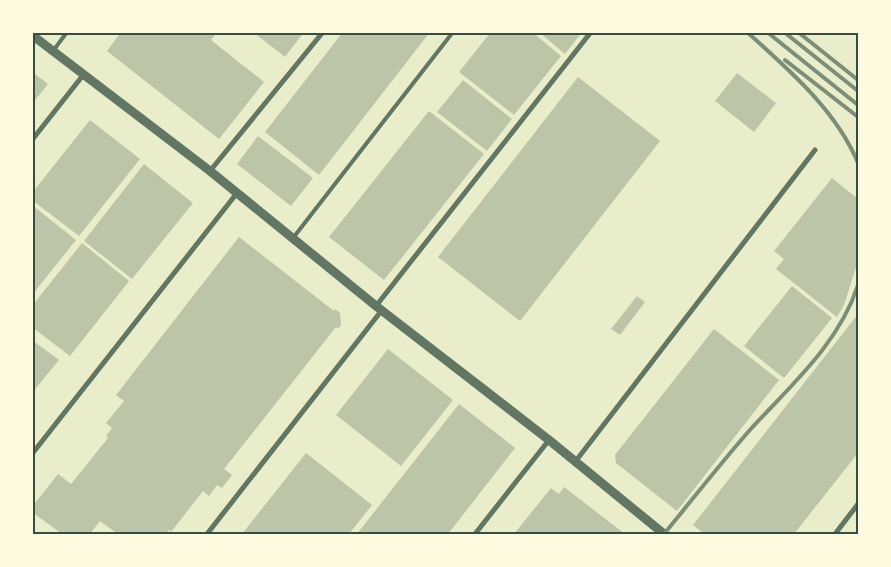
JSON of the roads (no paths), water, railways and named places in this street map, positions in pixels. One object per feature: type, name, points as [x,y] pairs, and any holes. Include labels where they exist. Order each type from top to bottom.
[{"type":"street","points":[[210,171],[323,32]]},
{"type":"street","points":[[207,534],[592,32]]},
{"type":"street","points":[[32,35],[210,171],[379,308],[549,440],[664,534]]},
{"type":"street","points":[[32,140],[84,74]]},
{"type":"street","points":[[574,462],[815,150]]},
{"type":"street","points":[[32,454],[237,193]]},
{"type":"street","points":[[475,534],[549,440]]},
{"type":"street","points":[[835,534],[858,504]]},
{"type":"lane","points":[[53,51],[67,32]]},
{"type":"lane","points":[[293,238],[454,32]]},
{"type":"railway","points":[[747,32],[795,76],[824,108],[849,144],[858,163]]},
{"type":"railway","points":[[767,32],[858,105]]},
{"type":"railway","points":[[784,32],[858,91]]},
{"type":"railway","points":[[798,32],[858,80]]},
{"type":"railway","points":[[785,60],[858,117]]},
{"type":"railway","points":[[664,534],[749,431],[812,363],[839,326],[850,306],[858,285]]}]
